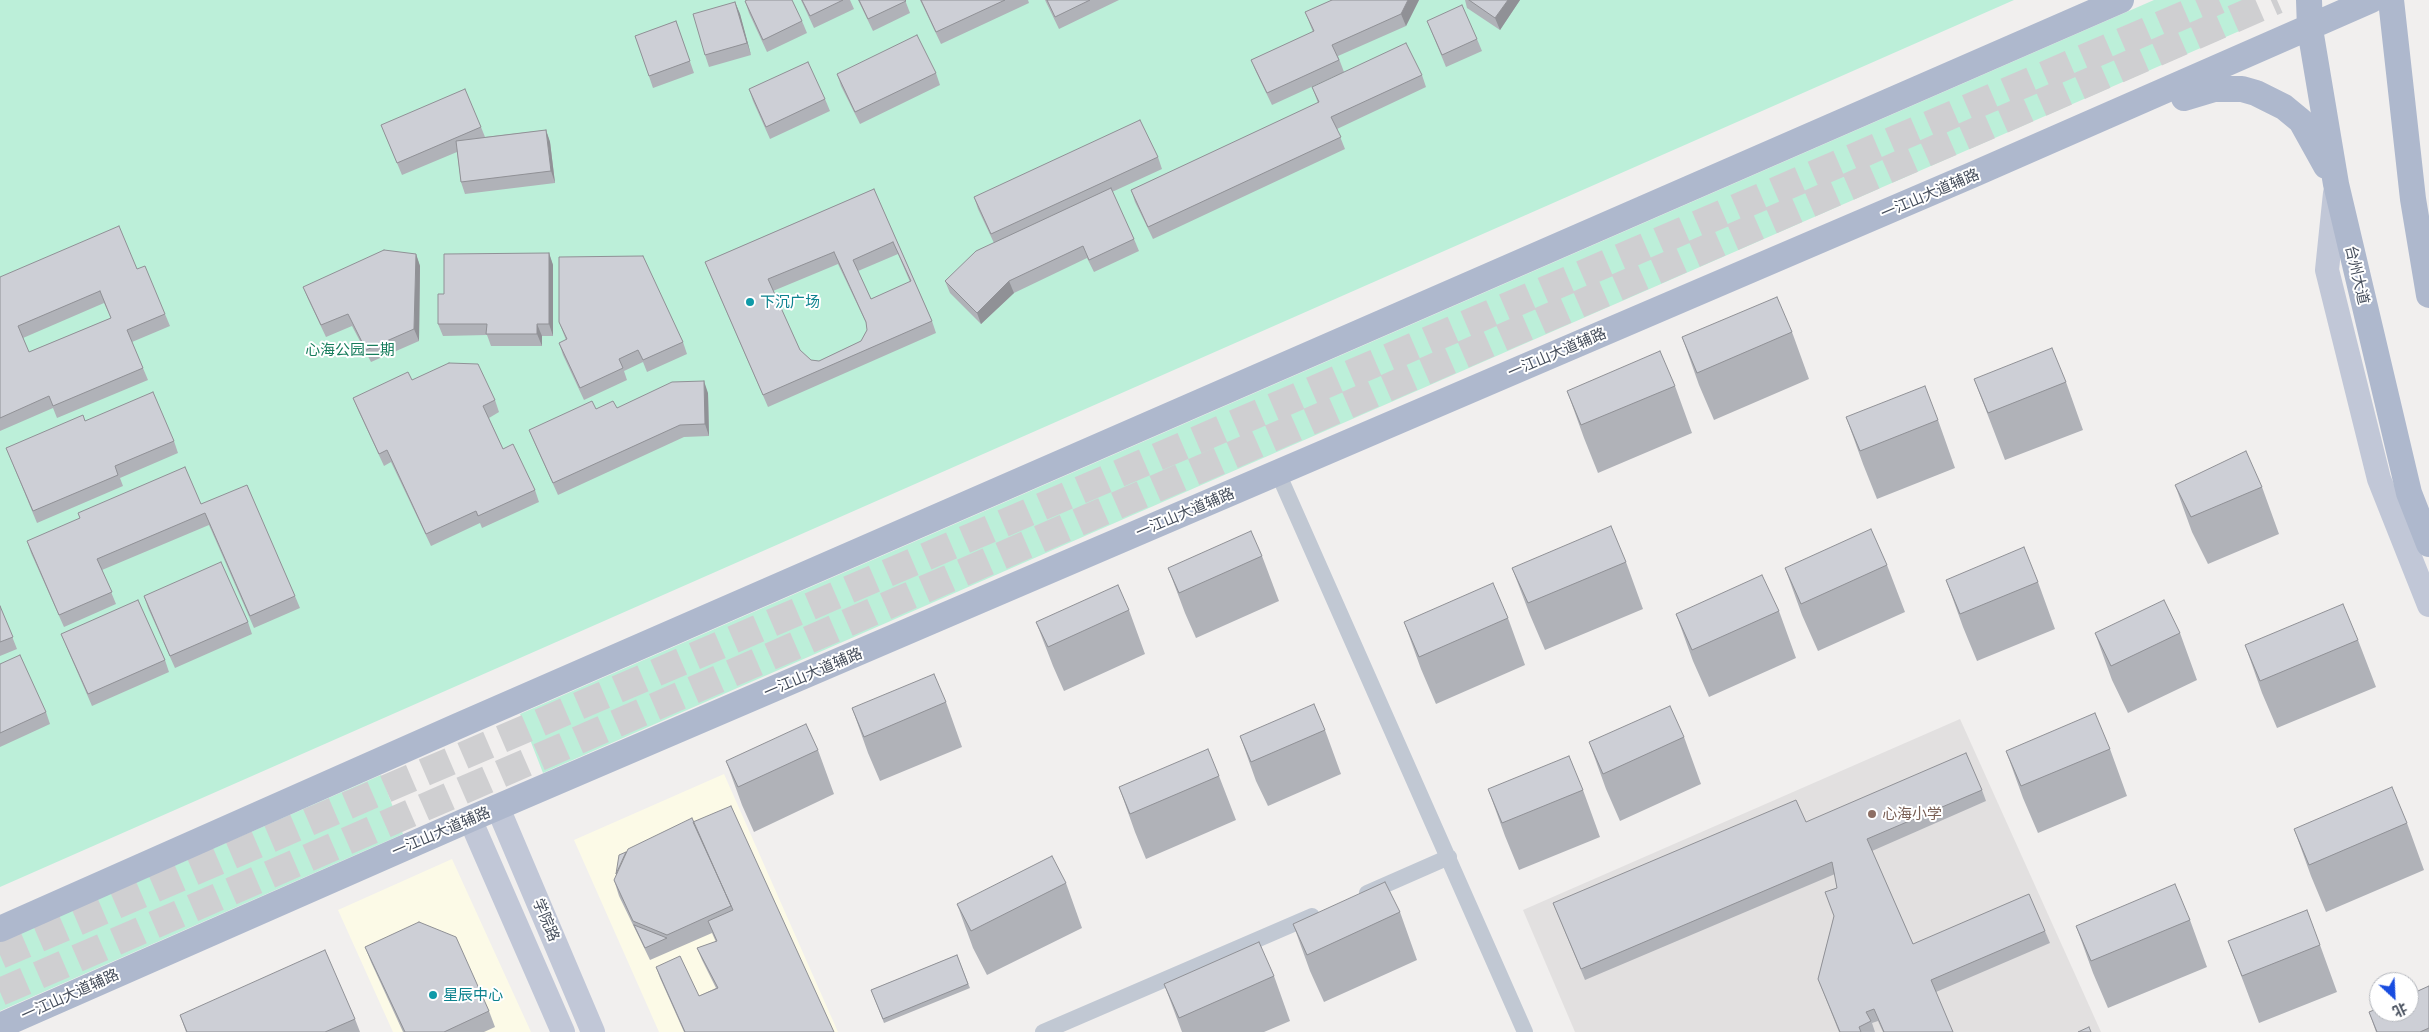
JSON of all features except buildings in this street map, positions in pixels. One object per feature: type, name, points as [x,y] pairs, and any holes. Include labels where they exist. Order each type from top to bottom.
[{"type":"main road","points":[[0,928],[2121,0]]},
{"type":"main road","name":"台州大道","points":[[2309,0],[2310,28],[2336,184],[2409,493],[2429,544]]},
{"type":"main road","name":"一江山大道辅路","points":[[0,1026],[470,819],[1972,175],[2371,0]]},
{"type":"main road","points":[[2391,0],[2412,199],[2429,295]]},
{"type":"main road","points":[[1972,175],[2194,94],[2214,89],[2229,88],[2256,93],[2284,107],[2301,121],[2336,184],[2327,270],[2379,479],[2429,605]]},
{"type":"main road","name":"学院路","points":[[498,808],[593,1032]]},
{"type":"main road","name":"学院路","points":[[470,819],[563,1032]]},
{"type":"street","points":[[1278,473],[1525,1032]]},
{"type":"street","points":[[1350,900],[1449,857]]},
{"type":"street","points":[[1043,1032],[1323,911]]},
{"type":"shaded area","name":"心海小学","points":[[1960,719],[2101,1032],[1575,1032],[1523,910]]},
{"type":"shaded area","points":[[724,774],[838,1032],[659,1032],[574,840]]},
{"type":"shaded area","points":[[452,859],[531,1032],[393,1032],[338,910]]},
{"type":"green space","name":"心海公园二期","points":[[0,0],[2014,0],[0,887]]},
{"type":"green space","points":[[2154,0],[2242,0],[2244,29],[543,773],[520,714]]},
{"type":"green space","points":[[381,775],[403,834],[0,1011],[0,942]]},
{"type":"tunnel","points":[[0,955],[2219,0]]},
{"type":"tunnel","points":[[0,992],[2277,0]]},
{"type":"place","name":"下沉广场","points":[[750,302]]},
{"type":"place","name":"心海小学","points":[[1872,814]]},
{"type":"place","name":"星辰中心","points":[[433,995]]}]
